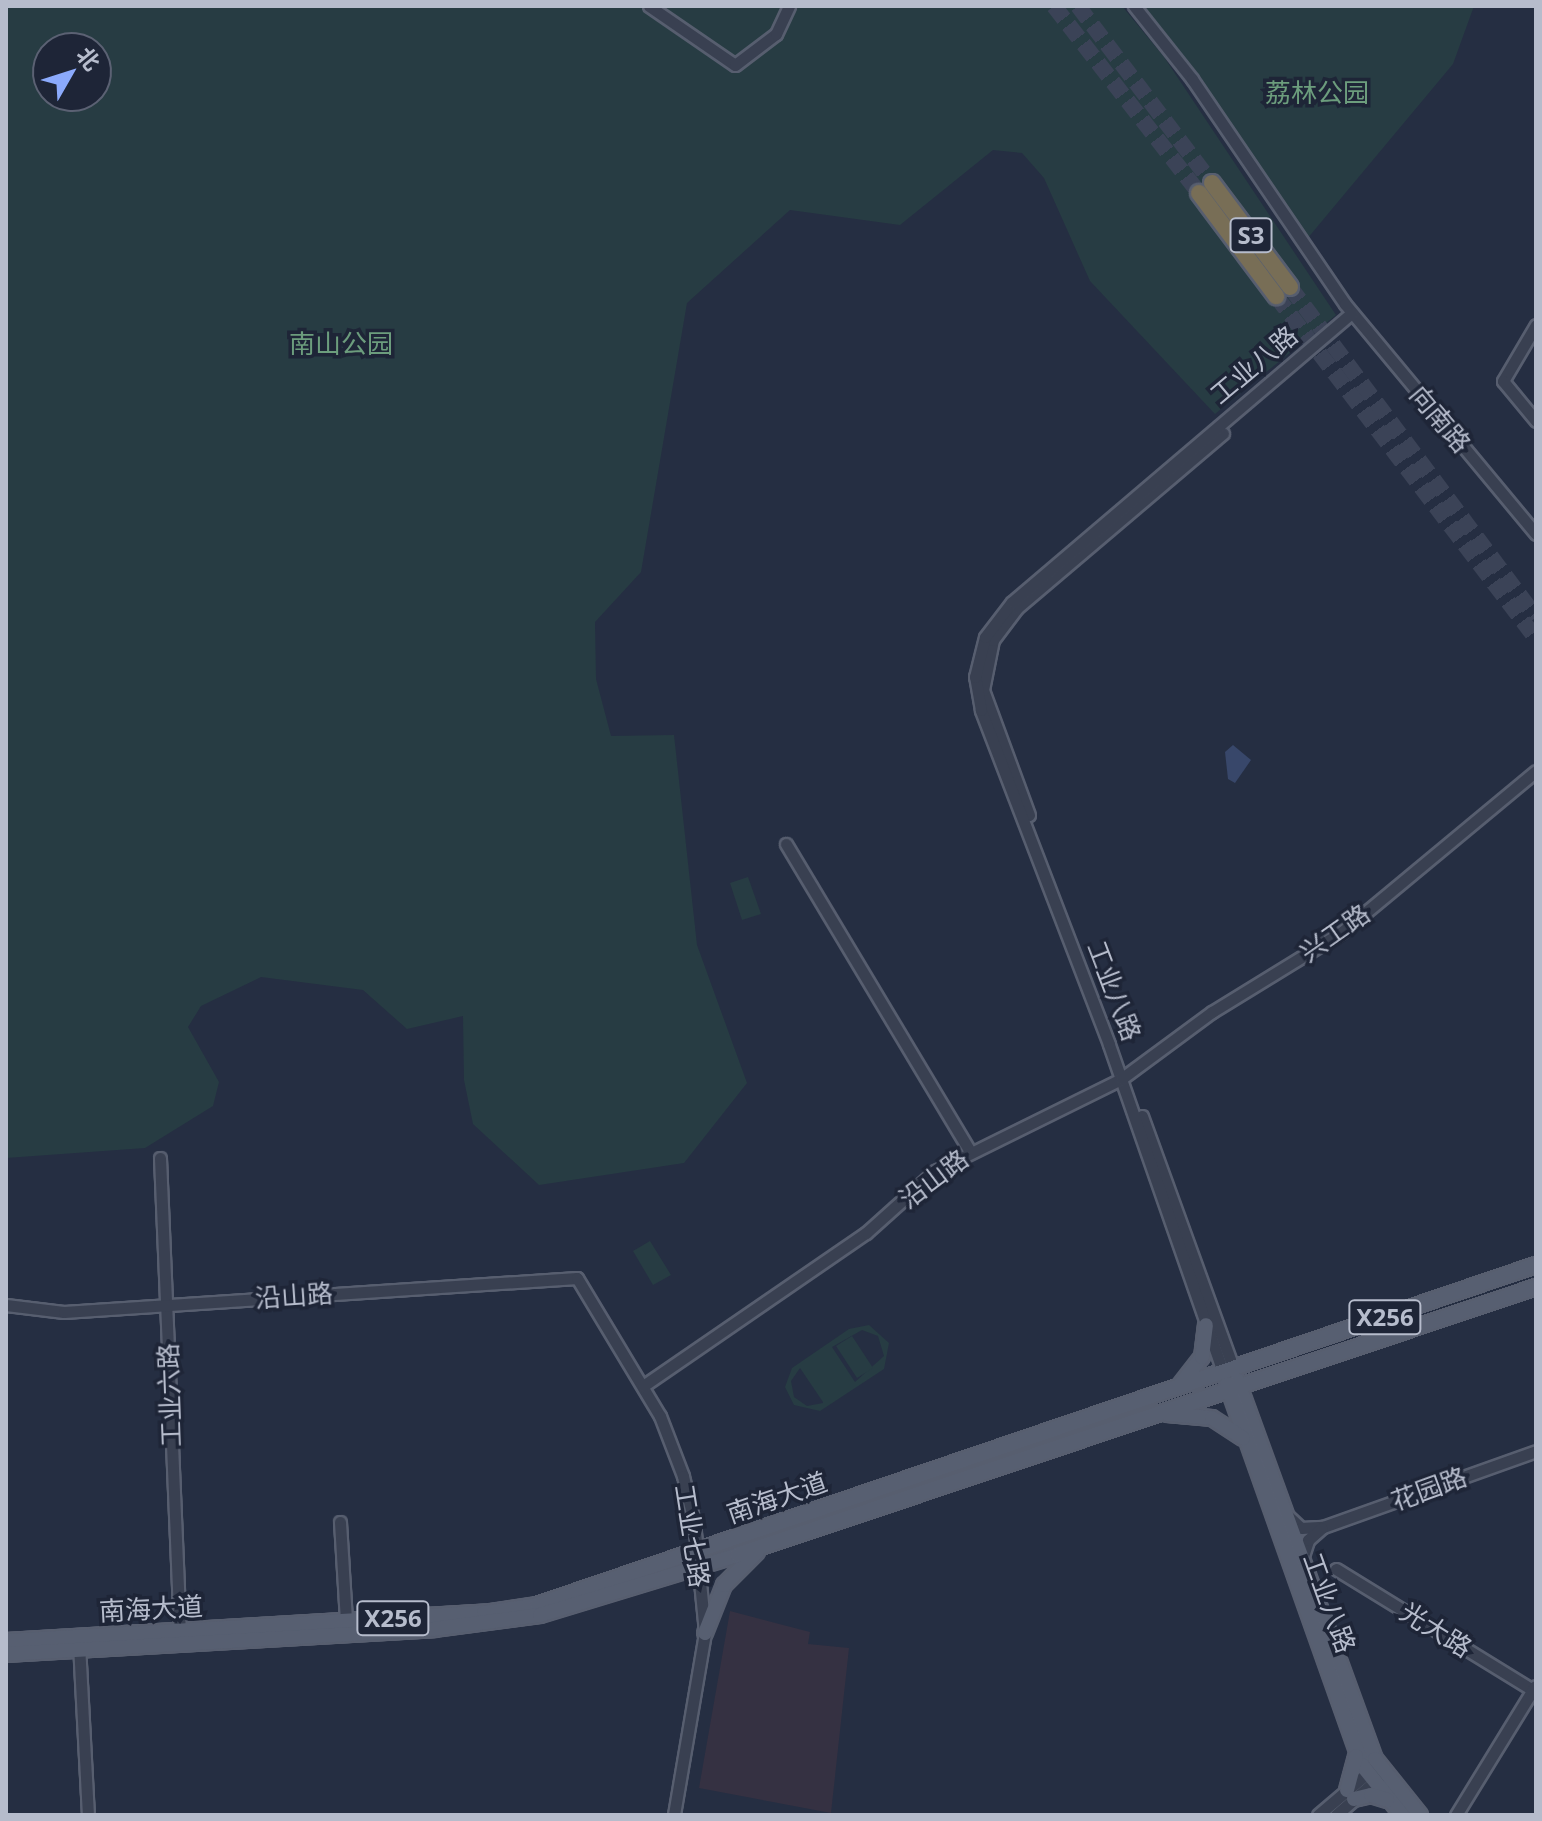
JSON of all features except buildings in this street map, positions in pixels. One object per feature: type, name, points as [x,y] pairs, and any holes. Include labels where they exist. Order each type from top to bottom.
[{"type":"highway","name":"S3","points":[[1206,188],[1283,292]]},
{"type":"main road","name":"南海大道","points":[[6,1641],[79,1643],[485,1625],[566,1608],[1177,1388],[1536,1265]]},
{"type":"main road","name":"南海大道","points":[[6,1654],[180,1632],[537,1605],[699,1559],[772,1543],[1536,1287]]},
{"type":"main road","points":[[1177,1388],[1202,1357],[1206,1325]]},
{"type":"main road","name":"工业八路","points":[[1228,1370],[1302,1559],[1375,1774],[1387,1800],[1402,1815]]},
{"type":"main road","name":"工业八路","points":[[1234,1388],[1248,1445],[1357,1751],[1375,1774],[1420,1815]]},
{"type":"main road","points":[[1156,1414],[1212,1418],[1233,1428],[1248,1445]]},
{"type":"main road","points":[[705,1633],[724,1585],[772,1543]]},
{"type":"main road","points":[[1357,1751],[1350,1794],[1387,1800]]},
{"type":"street","points":[[649,6],[735,65],[776,34],[789,6]]},
{"type":"street","name":"向南路","points":[[1134,6],[1192,79],[1351,312],[1536,534]]},
{"type":"street","name":"工业八路","points":[[1228,1370],[988,707],[983,677],[988,652],[1017,608],[1351,312]]},
{"type":"street","points":[[1536,325],[1503,381],[1536,421]]},
{"type":"street","name":"兴工路","points":[[1124,1076],[1212,1012],[1342,932],[1536,771]]},
{"type":"street","points":[[786,844],[970,1151]]},
{"type":"street","name":"工业八路","points":[[1124,1076],[1206,1325],[1228,1370]]},
{"type":"street","name":"沿山路","points":[[643,1386],[866,1233],[935,1171],[1124,1076]]},
{"type":"street","name":"工业六路","points":[[160,1158],[180,1632]]},
{"type":"street","name":"沿山路","points":[[6,1305],[64,1312],[567,1275],[580,1281]]},
{"type":"street","name":"工业七路","points":[[580,1281],[643,1386],[683,1476],[699,1559],[705,1633],[674,1815]]},
{"type":"street","name":"花园路","points":[[1323,1527],[1536,1451]]},
{"type":"street","points":[[1285,1514],[1301,1528],[1323,1527]]},
{"type":"street","points":[[340,1522],[346,1621]]},
{"type":"street","points":[[1302,1559],[1308,1540],[1323,1527]]},
{"type":"street","name":"光大路","points":[[1336,1569],[1535,1688]]},
{"type":"street","points":[[79,1643],[88,1815]]},
{"type":"street","points":[[1456,1815],[1535,1688]]},
{"type":"street","points":[[1318,1815],[1375,1774]]},
{"type":"street","points":[[1336,1815],[1350,1794]]},
{"type":"shaded area","points":[[730,1611],[810,1632],[808,1644],[849,1648],[831,1813],[699,1788]]},
{"type":"green space","name":"南山公园","points":[[6,6],[1122,6],[1164,57],[1336,315],[1215,414],[1090,281],[1044,178],[1022,153],[993,150],[900,225],[790,210],[687,303],[641,572],[595,622],[596,679],[611,736],[674,735],[697,945],[747,1083],[684,1163],[539,1185],[473,1124],[464,1080],[463,1016],[407,1029],[363,990],[261,977],[201,1006],[188,1027],[219,1082],[213,1106],[145,1148],[6,1158]],"holes":[[[1216,175],[1296,285],[1272,304],[1189,196]]]},
{"type":"green space","name":"荔林公园","points":[[1141,6],[1474,6],[1453,64],[1307,239],[1201,78]]},
{"type":"green space","points":[[748,877],[761,914],[742,920],[730,883]]},
{"type":"green space","points":[[650,1241],[671,1275],[653,1285],[633,1251]]},
{"type":"green space","points":[[869,1325],[889,1343],[884,1369],[820,1411],[794,1405],[785,1387],[792,1368],[849,1329]],"holes":[[[862,1330],[878,1336],[884,1356],[855,1382],[832,1347]],[[800,1368],[823,1402],[823,1403],[807,1406],[794,1397],[791,1381]]]},
{"type":"green space","points":[[852,1336],[873,1368],[857,1378],[836,1346]]},
{"type":"water","points":[[1233,745],[1251,760],[1235,783],[1228,779],[1225,752]]},
{"type":"tunnel","points":[[1054,6],[1199,193]]},
{"type":"tunnel","points":[[1078,6],[1212,183]]},
{"type":"tunnel","points":[[1290,287],[1536,617]]},
{"type":"tunnel","points":[[1276,296],[1536,639]]}]
